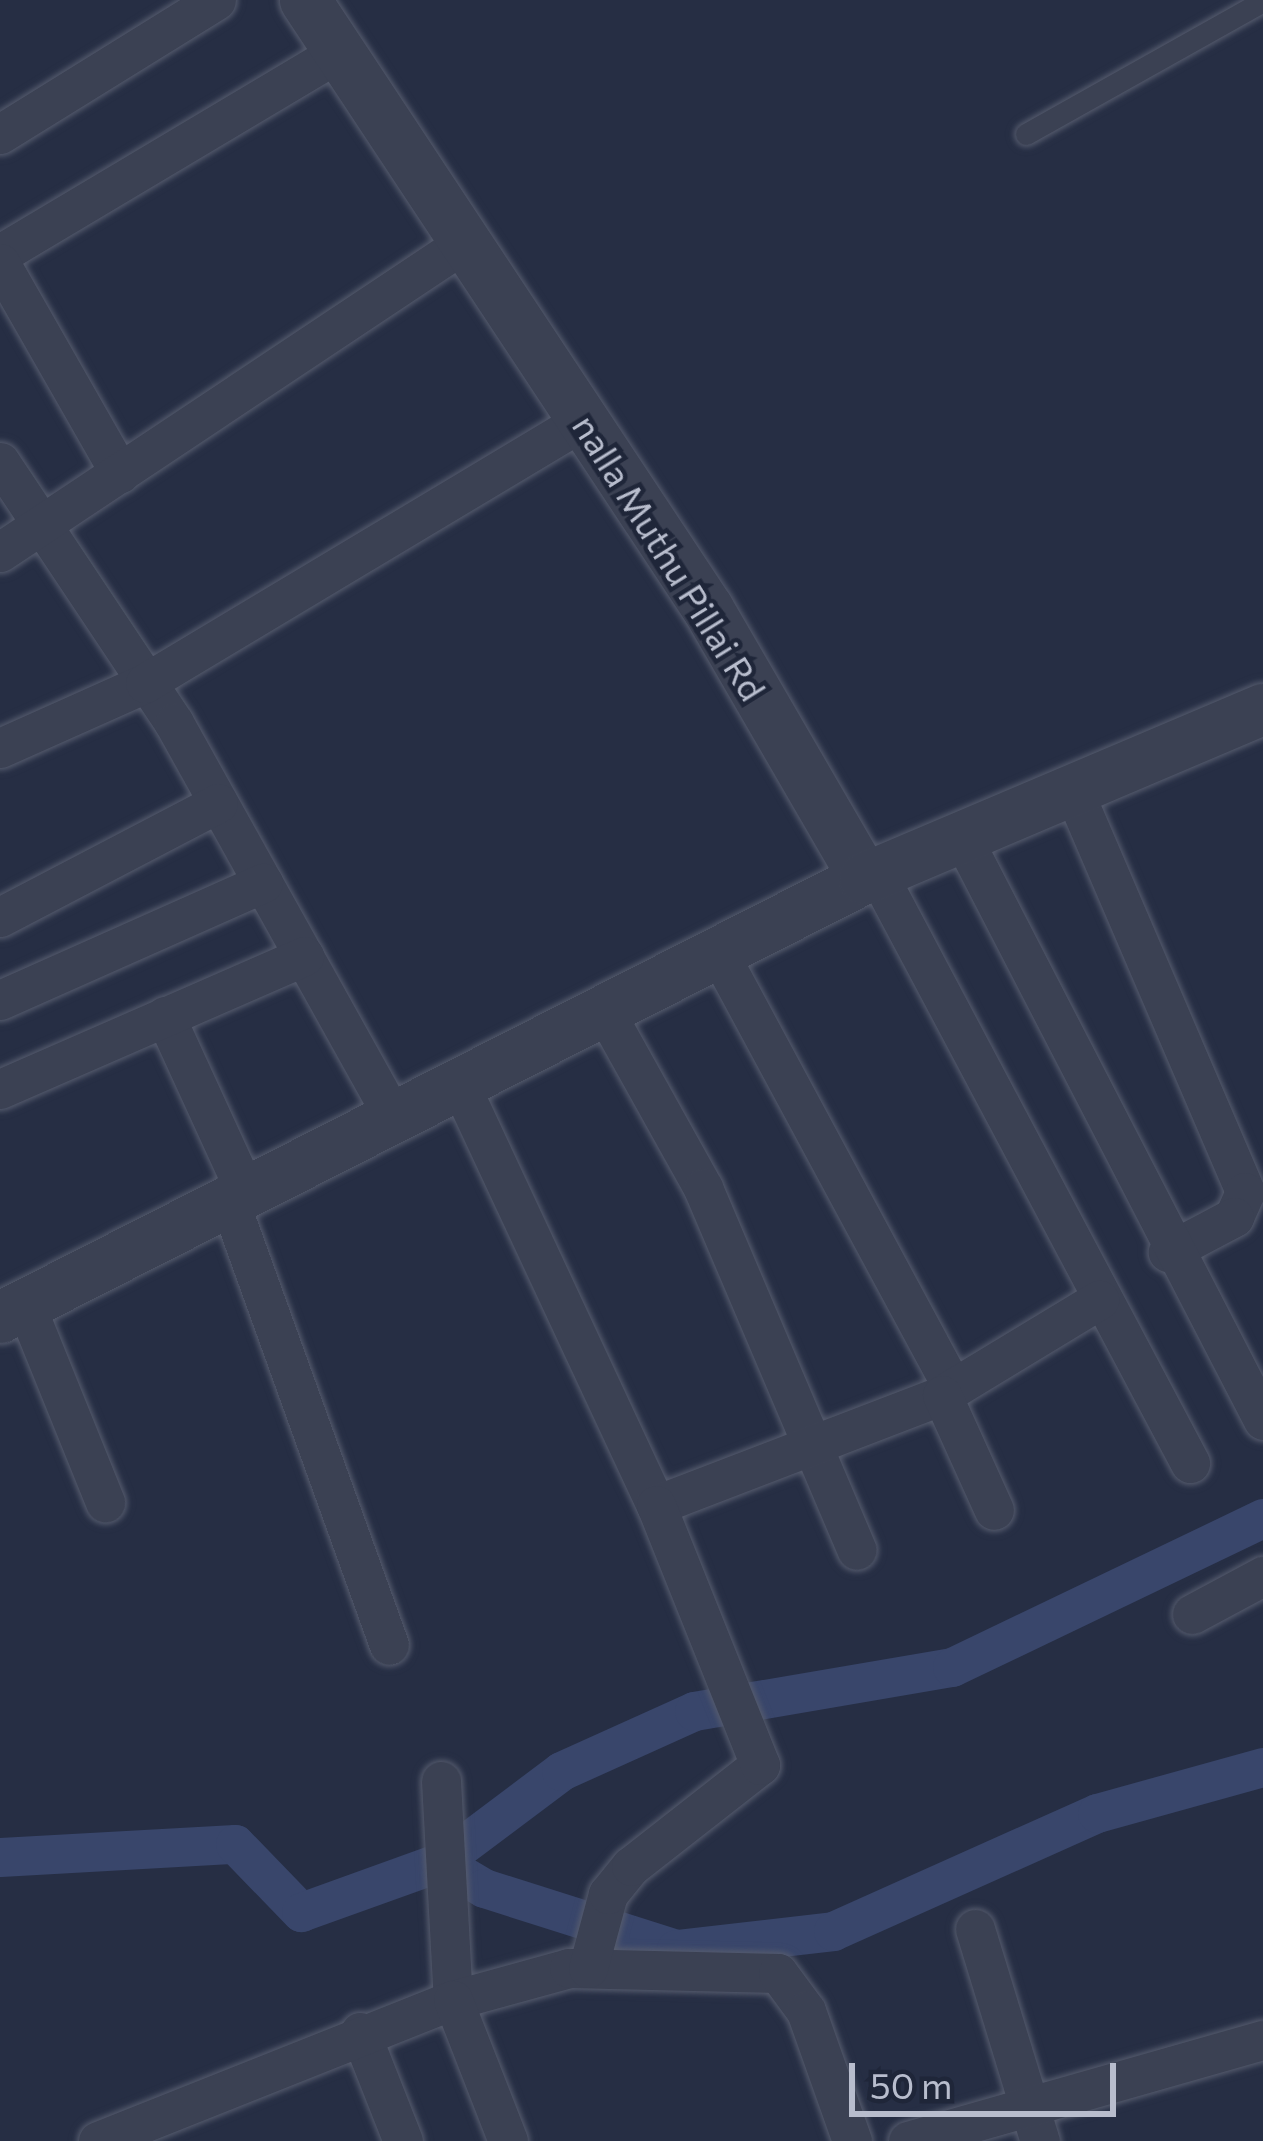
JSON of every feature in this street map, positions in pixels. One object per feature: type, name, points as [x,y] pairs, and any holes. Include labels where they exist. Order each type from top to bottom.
[{"type":"street","points":[[0,134],[216,0]]},
{"type":"street","name":"nalla Muthu Pillai Rd","points":[[305,0],[584,420],[870,876]]},
{"type":"street","points":[[120,473],[0,259],[340,51]]},
{"type":"street","points":[[0,552],[467,241]]},
{"type":"street","points":[[0,748],[146,683],[584,420]]},
{"type":"street","points":[[0,462],[36,528],[146,683],[393,1117]]},
{"type":"street","points":[[105,1502],[13,1311],[235,1190],[393,1117],[870,876],[1263,709]]},
{"type":"street","points":[[1073,790],[1245,1192],[1234,1217],[1168,1252]]},
{"type":"street","points":[[0,917],[218,803]]},
{"type":"street","points":[[962,837],[1168,1252],[1263,1420]]},
{"type":"street","points":[[870,876],[1190,1462]]},
{"type":"street","points":[[0,1000],[262,883]]},
{"type":"street","points":[[718,952],[947,1391],[994,1510]]},
{"type":"street","points":[[0,1088],[304,956]]},
{"type":"street","points":[[604,1010],[703,1188],[818,1444],[857,1550]]},
{"type":"street","points":[[165,1016],[235,1190],[389,1645]]},
{"type":"street","points":[[459,1083],[656,1505],[758,1770],[655,1844],[608,1894],[590,1954]]},
{"type":"street","points":[[656,1505],[947,1391],[1099,1300]]},
{"type":"street","points":[[1192,1614],[1263,1576]]},
{"type":"street","points":[[441,1780],[453,2000],[508,2141]]},
{"type":"street","points":[[975,1929],[1040,2141]]},
{"type":"street","points":[[98,2141],[188,2127],[360,2032],[590,1954],[778,1973],[806,2011],[852,2141]]},
{"type":"street","points":[[360,2032],[403,2141]]},
{"type":"street","points":[[908,2141],[1028,2102],[1263,2040]]},
{"type":"lane","points":[[1026,134],[1263,1]]},
{"type":"waterway","points":[[440,1862],[561,1771],[694,1711],[952,1667],[1263,1518]]},
{"type":"waterway","points":[[0,1857],[235,1844],[301,1912],[440,1862],[484,1888],[676,1949],[833,1931],[1097,1813],[1263,1767]]}]
